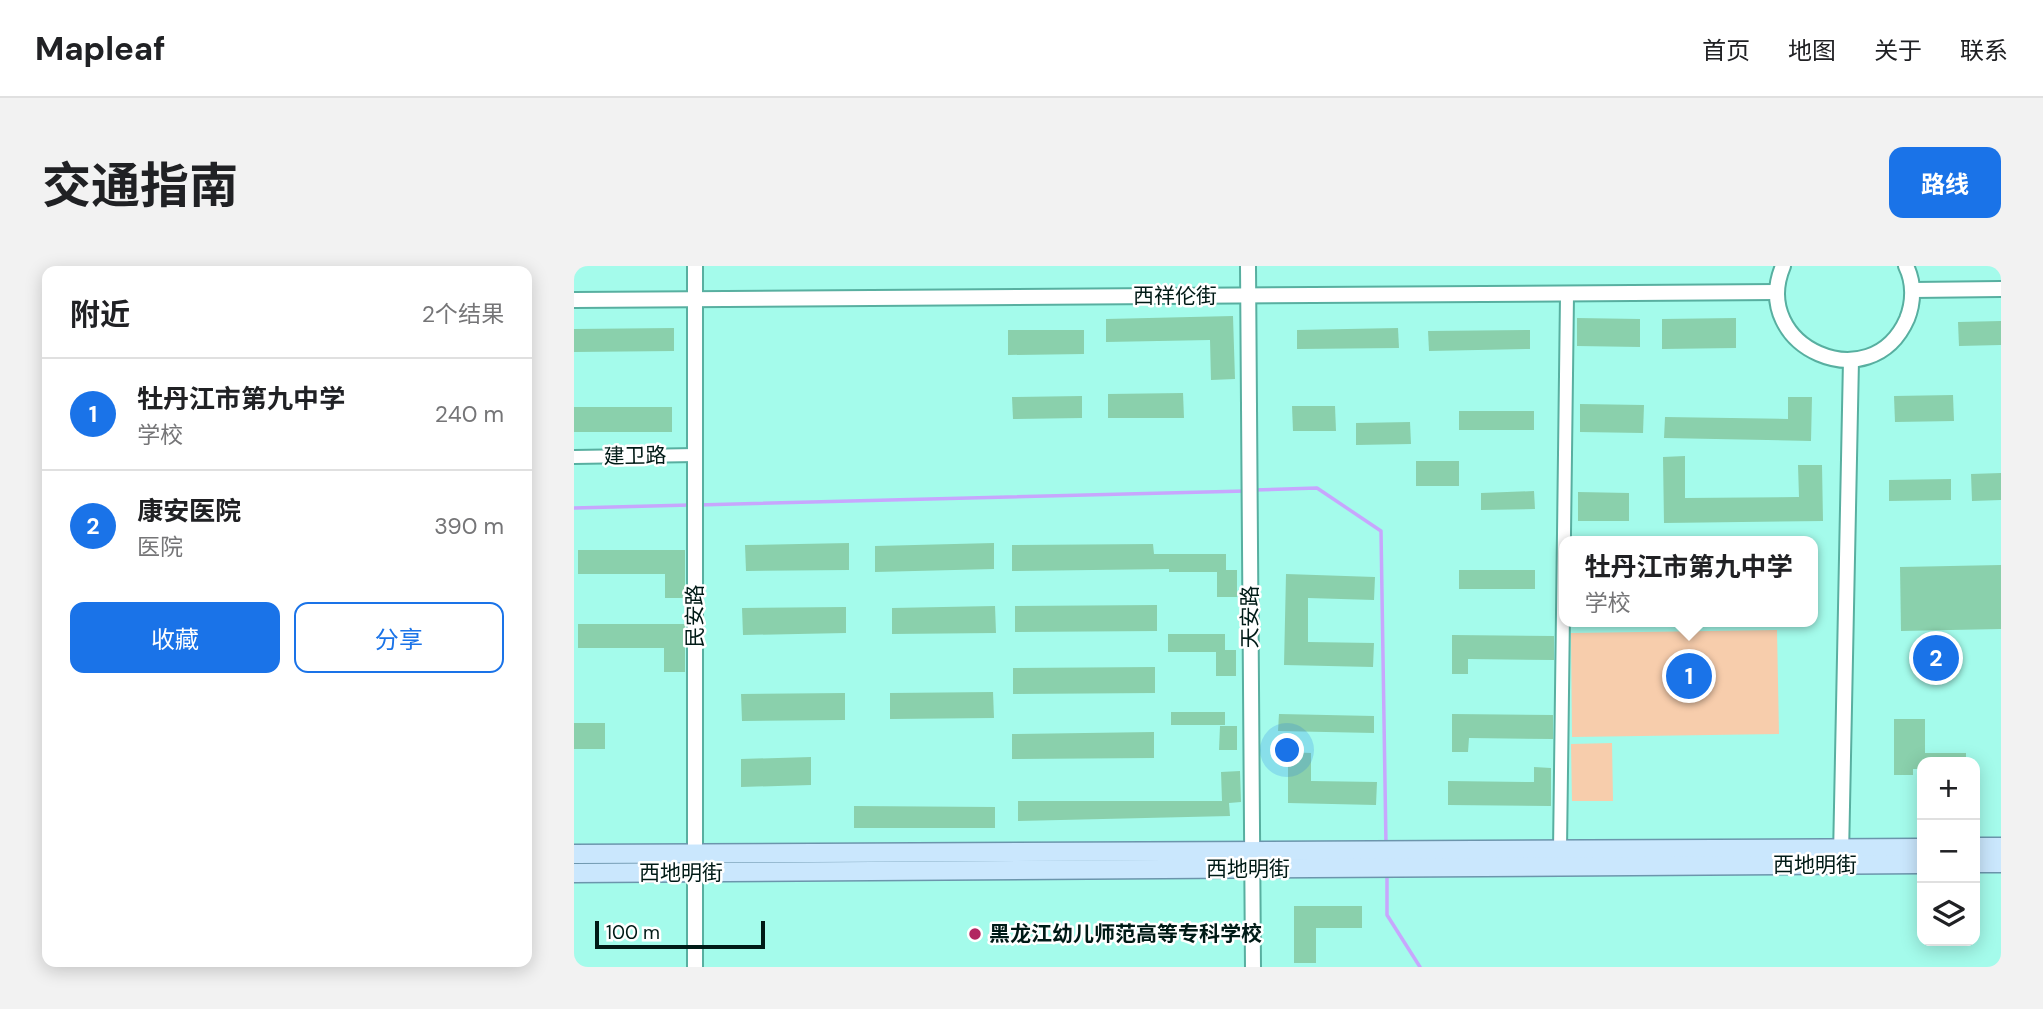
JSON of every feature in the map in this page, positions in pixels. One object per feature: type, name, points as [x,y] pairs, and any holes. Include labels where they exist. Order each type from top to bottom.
[{"type":"main road","points":[[1980,847],[2001,847]]},
{"type":"main road","name":"西地明街","points":[[574,873],[1251,861],[1841,856],[1917,848]]},
{"type":"main road","name":"西地明街","points":[[574,854],[1251,861],[1560,850],[1841,856],[1917,864]]},
{"type":"main road","points":[[1980,863],[2001,863]]},
{"type":"street","name":"民安路","points":[[695,266],[695,967]]},
{"type":"street","name":"天安路","points":[[1248,266],[1253,967]]},
{"type":"street","points":[[1783,266],[1777,292],[1780,314],[1791,334],[1808,349],[1828,359],[1851,360],[1871,356],[1888,345],[1902,329],[1910,311],[1913,290],[1906,266]]},
{"type":"street","points":[[1913,290],[2001,289]]},
{"type":"street","name":"西祥伦街","points":[[574,300],[1248,295],[1567,296],[1777,292]]},
{"type":"street","points":[[1564,536],[1567,296]]},
{"type":"street","points":[[1841,856],[1851,360]]},
{"type":"street","name":"建卫路","points":[[574,457],[695,455]]},
{"type":"street","points":[[1560,850],[1563,627]]},
{"type":"shaded area","points":[[1777,630],[1779,734],[1572,737],[1571,633]]},
{"type":"shaded area","points":[[1612,743],[1613,801],[1572,801],[1571,744]]},
{"type":"building","points":[[1233,316],[1235,379],[1211,380],[1210,340],[1106,342],[1106,319]]},
{"type":"building","points":[[1577,318],[1640,319],[1640,347],[1577,346]]},
{"type":"building","points":[[1736,318],[1736,348],[1662,349],[1662,319]]},
{"type":"building","points":[[2001,321],[2001,345],[1959,346],[1958,322]]},
{"type":"building","points":[[674,328],[674,351],[574,352],[574,329]]},
{"type":"building","points":[[1398,328],[1399,348],[1297,349],[1297,330]]},
{"type":"building","points":[[1008,330],[1084,330],[1084,354],[1008,355]]},
{"type":"building","points":[[1530,330],[1530,349],[1429,351],[1428,331]]},
{"type":"building","points":[[1183,393],[1184,418],[1108,418],[1108,394]]},
{"type":"building","points":[[1953,395],[1954,421],[1895,422],[1894,396]]},
{"type":"building","points":[[1082,396],[1082,418],[1013,419],[1012,397]]},
{"type":"building","points":[[1788,397],[1812,397],[1811,441],[1664,438],[1665,417],[1788,419]]},
{"type":"building","points":[[1580,404],[1644,405],[1643,433],[1580,432]]},
{"type":"building","points":[[1292,406],[1335,406],[1336,431],[1293,431]]},
{"type":"building","points":[[574,407],[672,407],[672,432],[574,432]]},
{"type":"building","points":[[1459,411],[1534,411],[1534,430],[1459,430]]},
{"type":"building","points":[[1410,422],[1411,444],[1356,445],[1356,423]]},
{"type":"building","points":[[1685,456],[1685,498],[1799,497],[1798,465],[1822,465],[1823,521],[1664,523],[1663,457]]},
{"type":"building","points":[[1416,461],[1459,461],[1459,486],[1416,486]]},
{"type":"building","points":[[2001,473],[2001,500],[1972,501],[1971,474]]},
{"type":"building","points":[[1951,479],[1951,500],[1889,501],[1889,480]]},
{"type":"building","points":[[1534,491],[1535,509],[1481,510],[1481,493]]},
{"type":"building","points":[[1578,492],[1629,493],[1629,521],[1578,521]]},
{"type":"building","points":[[849,543],[849,570],[746,571],[745,545]]},
{"type":"building","points":[[994,543],[994,569],[875,572],[875,546]]},
{"type":"building","points":[[1153,544],[1154,554],[1226,554],[1226,570],[1237,570],[1237,597],[1217,597],[1217,572],[1169,572],[1169,569],[1012,571],[1012,545]]},
{"type":"building","points":[[578,550],[685,550],[685,598],[665,598],[665,574],[578,574]]},
{"type":"building","points":[[2001,565],[2001,629],[1901,631],[1900,567]]},
{"type":"building","points":[[1459,570],[1535,570],[1535,589],[1459,589]]},
{"type":"building","points":[[1286,574],[1375,577],[1374,600],[1308,598],[1308,642],[1374,643],[1373,667],[1284,665]]},
{"type":"building","points":[[1157,605],[1157,631],[1015,632],[1015,606]]},
{"type":"building","points":[[995,606],[996,633],[892,634],[892,608]]},
{"type":"building","points":[[846,607],[846,633],[743,635],[742,608]]},
{"type":"building","points":[[578,624],[685,624],[685,672],[664,672],[664,648],[578,648]]},
{"type":"building","points":[[1168,634],[1225,634],[1225,650],[1236,650],[1236,676],[1216,676],[1216,652],[1168,652]]},
{"type":"building","points":[[1452,635],[1554,636],[1554,660],[1468,659],[1468,674],[1452,674]]},
{"type":"building","points":[[1155,667],[1155,693],[1013,694],[1013,668]]},
{"type":"building","points":[[993,692],[994,718],[890,719],[890,693]]},
{"type":"building","points":[[845,693],[845,720],[742,721],[741,694]]},
{"type":"building","points":[[1171,712],[1225,712],[1225,725],[1171,725]]},
{"type":"building","points":[[1279,714],[1374,716],[1374,733],[1278,731]]},
{"type":"building","points":[[1452,714],[1553,715],[1553,739],[1469,738],[1468,752],[1452,752]]},
{"type":"building","points":[[1894,719],[1925,719],[1925,753],[1966,753],[1966,757],[1917,757],[1917,769],[1913,769],[1913,775],[1894,775]]},
{"type":"building","points":[[574,723],[605,723],[605,749],[574,749]]},
{"type":"building","points":[[1220,726],[1237,726],[1237,750],[1219,750]]},
{"type":"building","points":[[1154,732],[1154,758],[1012,759],[1012,734]]},
{"type":"building","points":[[1288,752],[1311,753],[1311,781],[1377,782],[1376,805],[1288,803]]},
{"type":"building","points":[[811,757],[811,785],[741,787],[741,759]]},
{"type":"building","points":[[1534,767],[1551,768],[1551,806],[1448,805],[1448,781],[1534,782]]},
{"type":"building","points":[[1240,771],[1241,802],[1229,803],[1230,816],[1018,821],[1018,801],[1222,801],[1221,772]]},
{"type":"building","points":[[854,806],[995,807],[995,828],[854,828]]},
{"type":"building","points":[[1294,906],[1362,906],[1362,928],[1316,928],[1316,963],[1294,963]]},
{"type":"waterway","points":[[1254,490],[1317,488],[1381,531],[1386,845]]},
{"type":"waterway","points":[[697,505],[1246,491]]},
{"type":"waterway","points":[[574,508],[690,505]]},
{"type":"waterway","points":[[1387,874],[1387,915],[1420,967]]},
{"type":"place","name":"康安医院","points":[[1936,658]]},
{"type":"place","name":"牡丹江市第九中学","points":[[1689,676]]},
{"type":"place","name":"黑龙江幼儿师范高等专科学校","points":[[975,934]]}]
